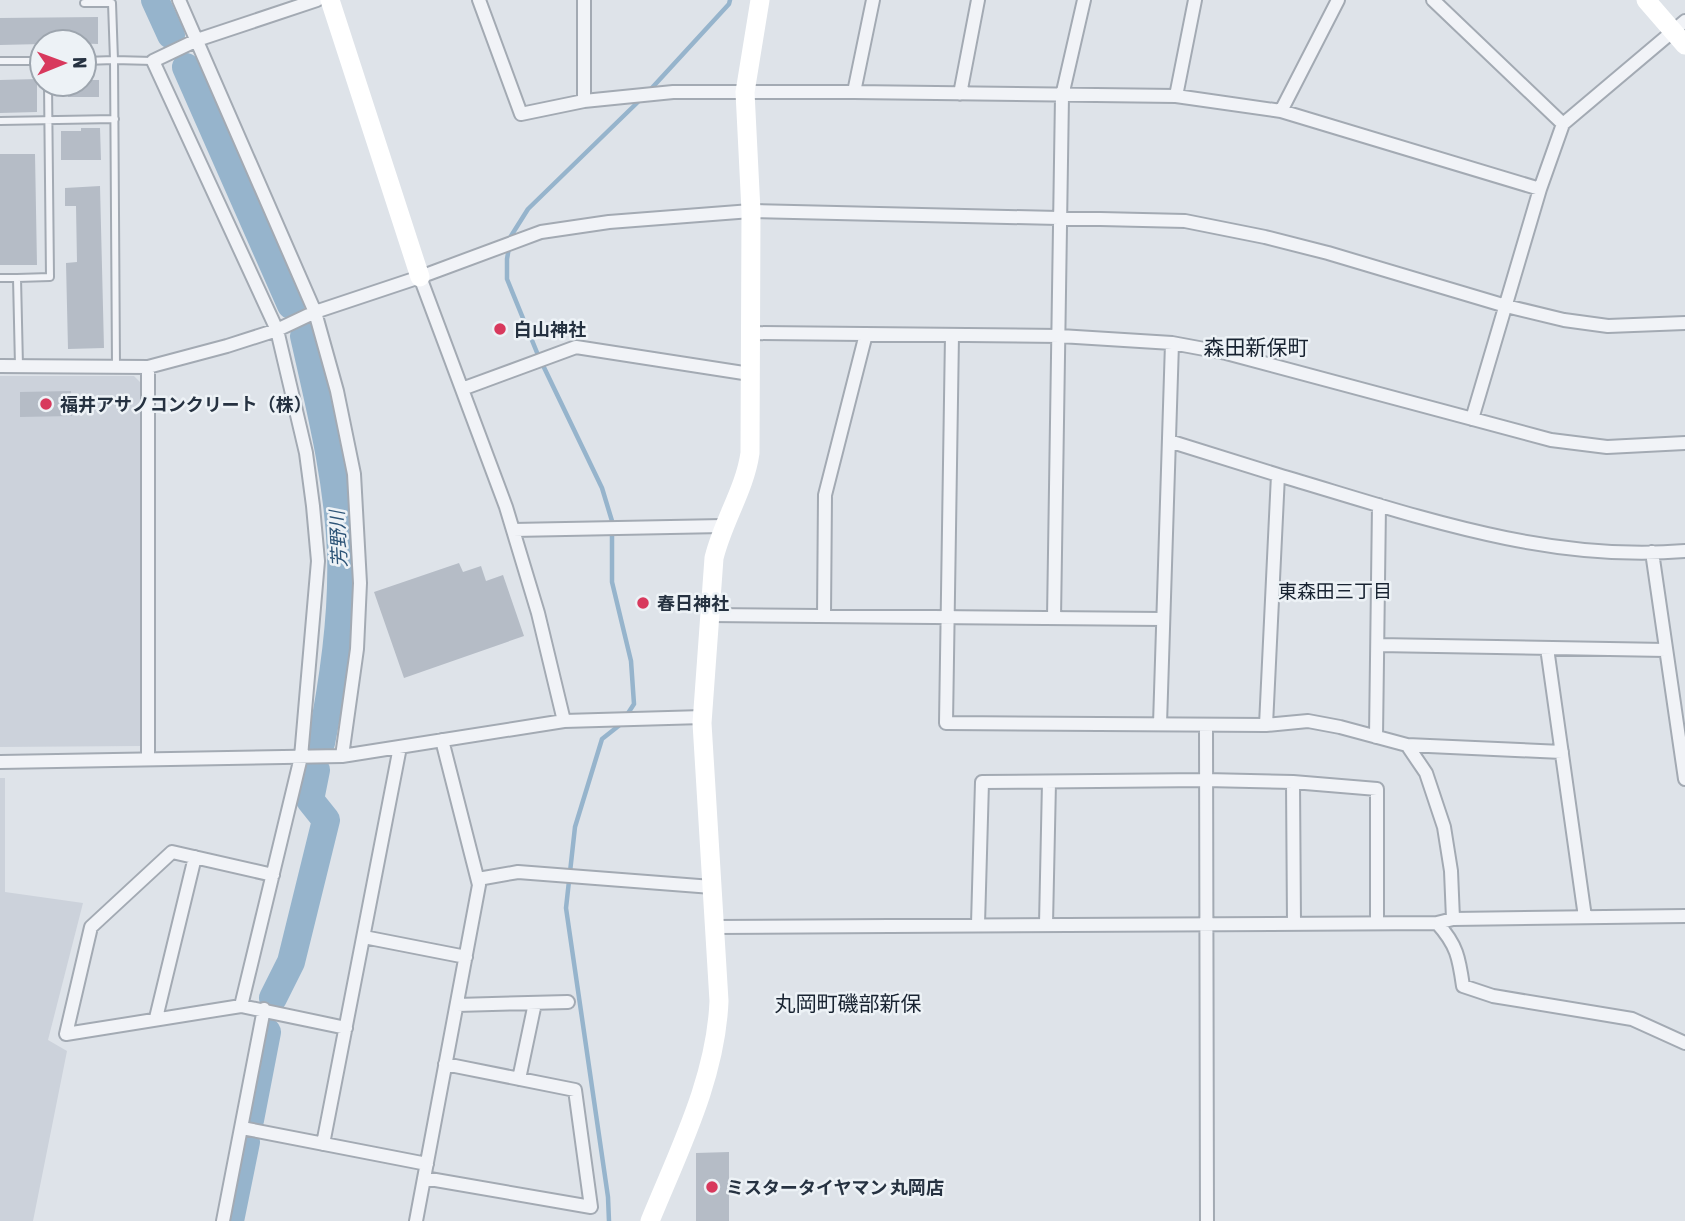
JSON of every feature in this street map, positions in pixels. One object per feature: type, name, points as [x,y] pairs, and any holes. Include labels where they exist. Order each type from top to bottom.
[{"type":"street","points":[[180,0],[315,312],[337,391],[355,474],[360,583],[357,649],[342,756]]},
{"type":"street","points":[[240,1006],[301,757],[318,561],[313,506],[306,453],[277,330],[153,61],[197,40],[317,0]]},
{"type":"street","points":[[330,0],[420,277],[513,530],[538,613],[564,721]]},
{"type":"street","points":[[479,0],[521,114],[584,101],[673,92],[1176,96],[1282,111],[1540,189]]},
{"type":"street","points":[[584,0],[584,101]]},
{"type":"street","points":[[650,1221],[699,1099],[718,1028],[719,1000],[703,717],[714,558],[723,526],[748,467],[751,211],[745,92],[760,0]]},
{"type":"street","points":[[854,92],[873,0]]},
{"type":"street","points":[[960,94],[978,0]]},
{"type":"street","points":[[1054,618],[1062,96],[1084,0]]},
{"type":"street","points":[[1176,96],[1195,0]]},
{"type":"street","points":[[1282,111],[1338,0]]},
{"type":"street","points":[[1433,0],[1563,124]]},
{"type":"street","points":[[1472,419],[1540,189],[1563,124],[1681,32],[1646,0]]},
{"type":"street","points":[[0,366],[148,367],[277,330],[315,312],[541,232],[609,222],[751,211],[1185,221],[1265,237],[1564,320],[1608,326],[1685,323]]},
{"type":"street","points":[[750,333],[1060,336],[1172,343],[1226,353],[1551,440],[1607,447],[1685,443]]},
{"type":"street","points":[[824,616],[825,495],[866,334]]},
{"type":"street","points":[[952,335],[946,723],[1266,726],[1308,721],[1340,726],[1407,746],[1562,752]]},
{"type":"street","points":[[1160,724],[1172,343]]},
{"type":"street","points":[[462,389],[576,347],[750,374]]},
{"type":"street","points":[[148,367],[148,758]]},
{"type":"street","points":[[1169,441],[1379,505],[1516,542],[1612,552],[1685,551]]},
{"type":"street","points":[[1266,726],[1278,475]]},
{"type":"street","points":[[1376,737],[1379,505]]},
{"type":"street","points":[[513,530],[723,526]]},
{"type":"street","points":[[1652,552],[1685,779]]},
{"type":"street","points":[[710,615],[1163,619]]},
{"type":"street","points":[[1378,645],[1666,650]]},
{"type":"street","points":[[1547,648],[1585,917]]},
{"type":"street","points":[[0,761],[342,756],[564,721],[703,717]]},
{"type":"street","points":[[1206,726],[1207,1221]]},
{"type":"street","points":[[416,1221],[479,885],[442,740]]},
{"type":"street","points":[[1407,746],[1426,773],[1444,827],[1451,872],[1453,919]]},
{"type":"street","points":[[323,1144],[401,747]]},
{"type":"street","points":[[978,924],[982,782],[1206,780],[1293,782],[1377,789],[1377,923]]},
{"type":"street","points":[[1046,924],[1048,782]]},
{"type":"street","points":[[1293,782],[1294,923]]},
{"type":"street","points":[[272,875],[172,852],[91,927],[66,1034],[240,1006],[346,1028]]},
{"type":"street","points":[[156,1018],[195,857]]},
{"type":"street","points":[[478,878],[518,872],[712,887]]},
{"type":"street","points":[[715,927],[1437,923],[1453,919],[1685,916]]},
{"type":"street","points":[[1437,923],[1450,937],[1459,955],[1463,986],[1493,996],[1632,1019],[1685,1043]]},
{"type":"street","points":[[364,937],[466,957]]},
{"type":"street","points":[[457,1005],[568,1002]]},
{"type":"street","points":[[519,1079],[535,1003]]},
{"type":"street","points":[[223,1221],[264,1009]]},
{"type":"street","points":[[424,1178],[591,1207],[575,1090],[445,1064]]},
{"type":"street","points":[[242,1128],[427,1164]]},
{"type":"lane","points":[[84,3],[112,3],[116,366]]},
{"type":"lane","points":[[0,61],[28,61]]},
{"type":"lane","points":[[98,61],[153,61]]},
{"type":"lane","points":[[0,278],[50,277],[48,98]]},
{"type":"lane","points":[[0,121],[115,119]]},
{"type":"lane","points":[[17,278],[19,366]]},
{"type":"shaded area","points":[[0,376],[134,376],[140,382],[141,746],[0,747]]},
{"type":"shaded area","points":[[0,778],[5,778],[5,892],[83,903],[48,1040],[67,1051],[33,1221],[0,1221]]},
{"type":"building","points":[[98,17],[98,28],[28,28],[28,44],[0,45],[0,18]]},
{"type":"building","points":[[28,79],[28,98],[37,98],[37,112],[0,113],[0,80]]},
{"type":"building","points":[[81,128],[100,128],[101,160],[61,160],[61,131],[81,131]]},
{"type":"building","points":[[0,154],[35,154],[37,265],[0,265]]},
{"type":"building","points":[[100,186],[104,348],[68,349],[66,263],[77,262],[76,206],[65,206],[65,188]]},
{"type":"building","name":"福井アサノコンクリート（株）","points":[[71,391],[72,416],[20,417],[20,392]]},
{"type":"building","points":[[459,563],[463,572],[481,566],[486,581],[503,575],[524,636],[404,678],[374,592]]},
{"type":"building","name":"ミスタータイヤマン 丸岡店","points":[[729,1152],[729,1221],[696,1221],[696,1153]]},
{"type":"waterway","name":"芳野川","points":[[155,0],[171,35]]},
{"type":"waterway","points":[[650,90],[730,0]]},
{"type":"waterway","name":"芳野川","points":[[186,67],[291,305]]},
{"type":"waterway","points":[[609,1221],[608,1197],[566,908],[575,827],[602,739],[621,724],[634,704],[631,661],[612,582],[612,521],[602,488],[538,355],[507,279],[507,259],[511,236],[528,209],[641,99]]},
{"type":"waterway","name":"芳野川","points":[[304,336],[332,470],[341,552],[336,648],[321,743]]},
{"type":"waterway","name":"芳野川","points":[[273,998],[291,962],[326,820],[310,800],[316,770]]},
{"type":"waterway","name":"芳野川","points":[[250,1120],[267,1032]]},
{"type":"waterway","name":"芳野川","points":[[230,1221],[246,1142]]},
{"type":"place","name":"白山神社","points":[[500,329]]},
{"type":"place","name":"福井アサノコンクリート（株）","points":[[46,404]]},
{"type":"place","name":"春日神社","points":[[643,603]]},
{"type":"place","name":"ミスタータイヤマン 丸岡店","points":[[712,1187]]},
{"type":"district","name":"森田新保町","points":[[1256,347]]},
{"type":"district","name":"東森田三丁目","points":[[1335,591]]},
{"type":"district","name":"丸岡町磯部新保","points":[[848,1003]]}]
